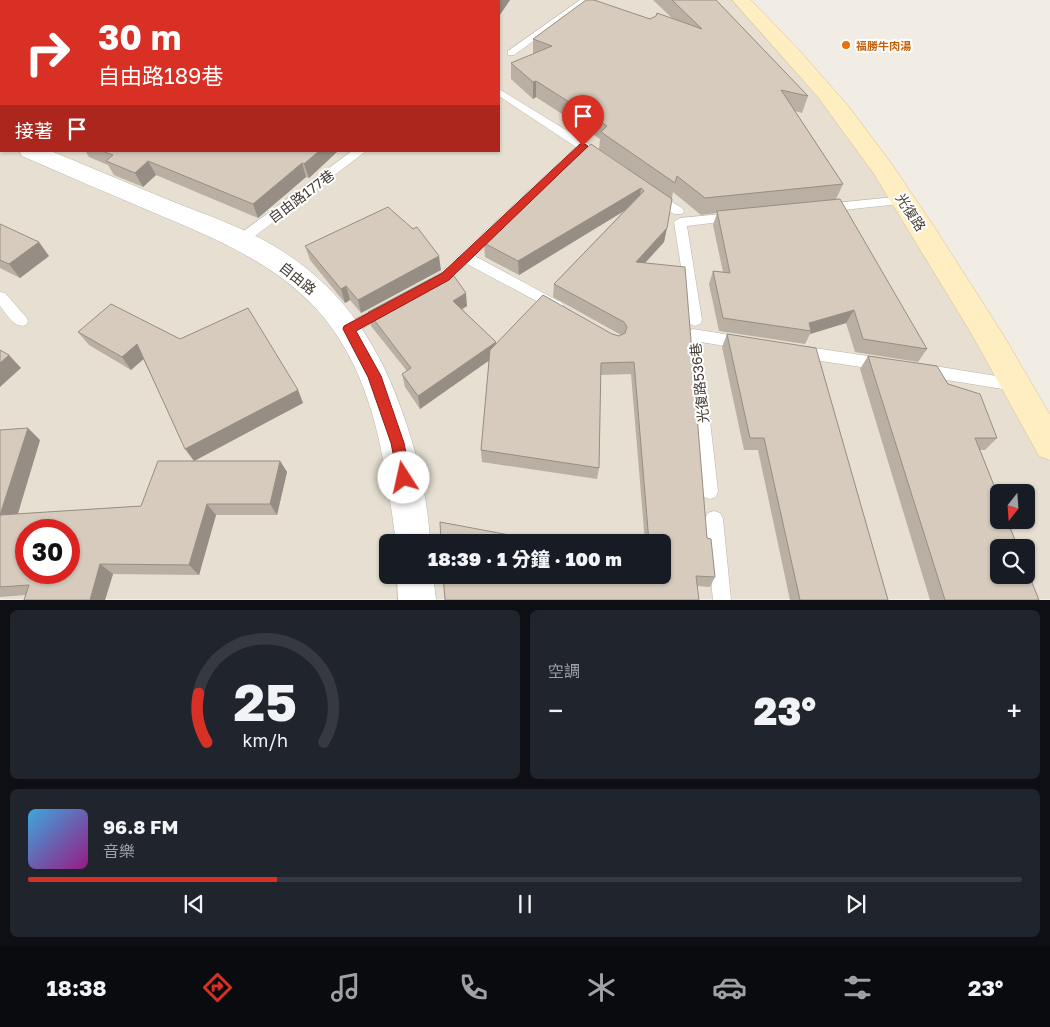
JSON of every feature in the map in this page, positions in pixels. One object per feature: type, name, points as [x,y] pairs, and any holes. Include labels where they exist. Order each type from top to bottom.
[{"type":"main road","name":"光復路","points":[[741,0],[770,29],[842,113],[870,150],[904,200],[1018,385],[1050,446]]},
{"type":"street","name":"自由路","points":[[32,152],[242,239],[284,266],[317,293],[349,329],[374,376],[398,443],[411,514],[412,534]]},
{"type":"street","points":[[416,584],[417,600]]},
{"type":"lane","points":[[511,53],[583,5]]},
{"type":"lane","points":[[500,93],[599,157]]},
{"type":"lane","points":[[427,286],[445,277],[583,146]]},
{"type":"lane","name":"自由路177巷","points":[[242,239],[360,152]]},
{"type":"lane","points":[[646,190],[678,212]]},
{"type":"lane","points":[[816,209],[904,200]]},
{"type":"lane","points":[[695,320],[680,222],[748,216]]},
{"type":"lane","points":[[466,257],[566,312]]},
{"type":"lane","points":[[0,297],[21,321]]},
{"type":"lane","points":[[349,329],[392,305]]},
{"type":"lane","name":"光復路536巷","points":[[710,491],[693,335],[762,346]]},
{"type":"lane","points":[[782,349],[1018,385]]},
{"type":"lane","points":[[714,519],[722,600]]},
{"type":"shaded area","points":[[500,0],[736,0],[881,150],[1050,450],[1050,599],[0,599],[0,152],[500,152]]},
{"type":"building","points":[[586,0],[594,0],[650,19],[656,16],[657,13],[702,29],[672,0],[716,0],[808,96],[781,90],[843,184],[705,198],[677,176],[675,183],[601,132],[607,126],[536,81],[533,82],[511,63],[552,46],[533,39]]},
{"type":"building","points":[[591,144],[672,199],[667,228],[636,262],[685,267],[707,538],[711,539],[715,577],[696,576],[699,600],[445,600],[444,584],[671,584],[671,534],[648,534],[634,362],[601,363],[599,468],[481,450],[490,350],[543,295],[612,334],[619,336],[625,333],[627,327],[624,322],[554,284],[644,191],[641,188],[518,261],[484,243]]},
{"type":"building","points":[[105,152],[318,152],[253,204],[148,161],[135,173],[106,161],[113,155]]},
{"type":"building","points":[[840,199],[927,349],[863,339],[854,310],[809,323],[811,331],[723,318],[713,271],[730,273],[717,211]]},
{"type":"building","points":[[388,207],[413,229],[417,227],[439,256],[358,300],[346,286],[341,289],[305,246]]},
{"type":"building","points":[[0,224],[39,242],[9,264],[0,260]]},
{"type":"building","points":[[449,269],[466,293],[453,301],[496,342],[418,396],[402,374],[411,368],[368,312]]},
{"type":"building","points":[[111,304],[180,339],[248,308],[298,390],[185,449],[137,344],[122,357],[78,332]]},
{"type":"building","points":[[727,334],[816,348],[888,600],[800,600],[764,438],[750,438]]},
{"type":"building","points":[[0,350],[9,355],[0,363]]},
{"type":"building","points":[[868,356],[937,366],[948,384],[980,394],[997,438],[975,438],[993,484],[990,484],[990,529],[1011,529],[1014,539],[990,539],[990,584],[1032,584],[1039,600],[945,600]]},
{"type":"building","points":[[28,428],[0,515],[0,430]]},
{"type":"building","points":[[158,461],[280,461],[270,504],[207,504],[189,565],[100,564],[90,600],[24,600],[29,585],[0,587],[0,515],[141,506]]},
{"type":"building","points":[[440,522],[504,534],[441,534]]},
{"type":"place","name":"福勝牛肉湯","points":[[846,45]]},
{"type":"route","points":[[404,478],[398,443],[374,376],[349,329],[445,277],[583,146]]}]
